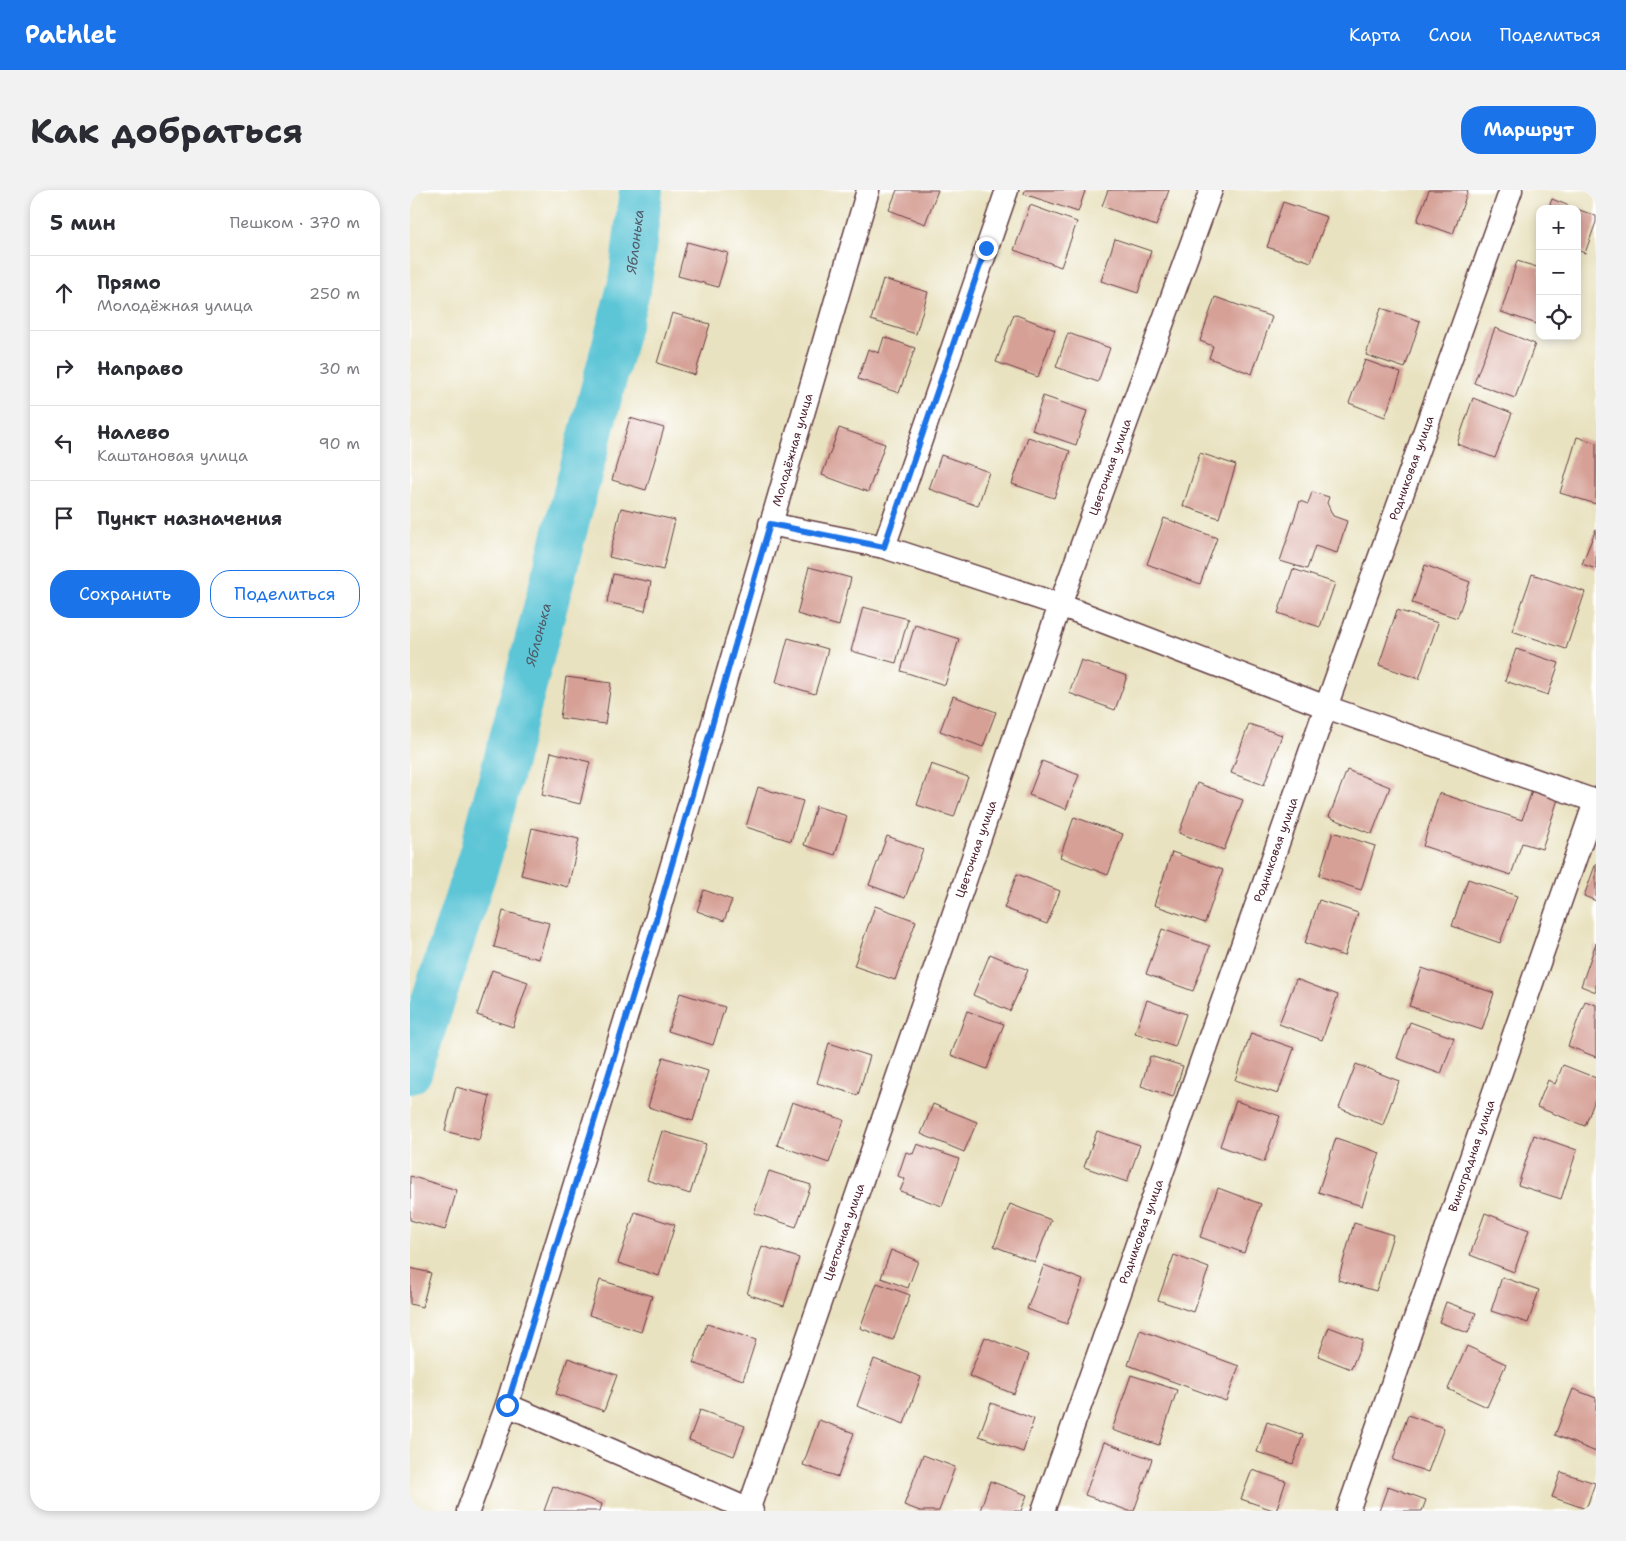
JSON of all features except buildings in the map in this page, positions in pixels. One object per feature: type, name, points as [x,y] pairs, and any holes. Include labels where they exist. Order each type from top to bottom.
[{"type":"street","name":"Молодёжная улица","points":[[468,1511],[507,1405],[653,930],[868,190]]},
{"type":"street","points":[[884,547],[1007,190]]},
{"type":"street","name":"Цветочная улица","points":[[750,1511],[1060,605],[1211,190]]},
{"type":"street","name":"Родниковая улица","points":[[1042,1511],[1511,190]]},
{"type":"street","points":[[770,524],[884,547],[1060,605],[1326,707],[1596,800]]},
{"type":"street","name":"Виноградная улица","points":[[1348,1511],[1596,800]]},
{"type":"street","points":[[507,1405],[750,1511]]},
{"type":"waterway","name":"Яблонька","points":[[410,1072],[481,853],[630,283],[641,190]]},
{"type":"route","points":[[507,1405],[653,930],[770,524],[884,547],[986,248]]}]
